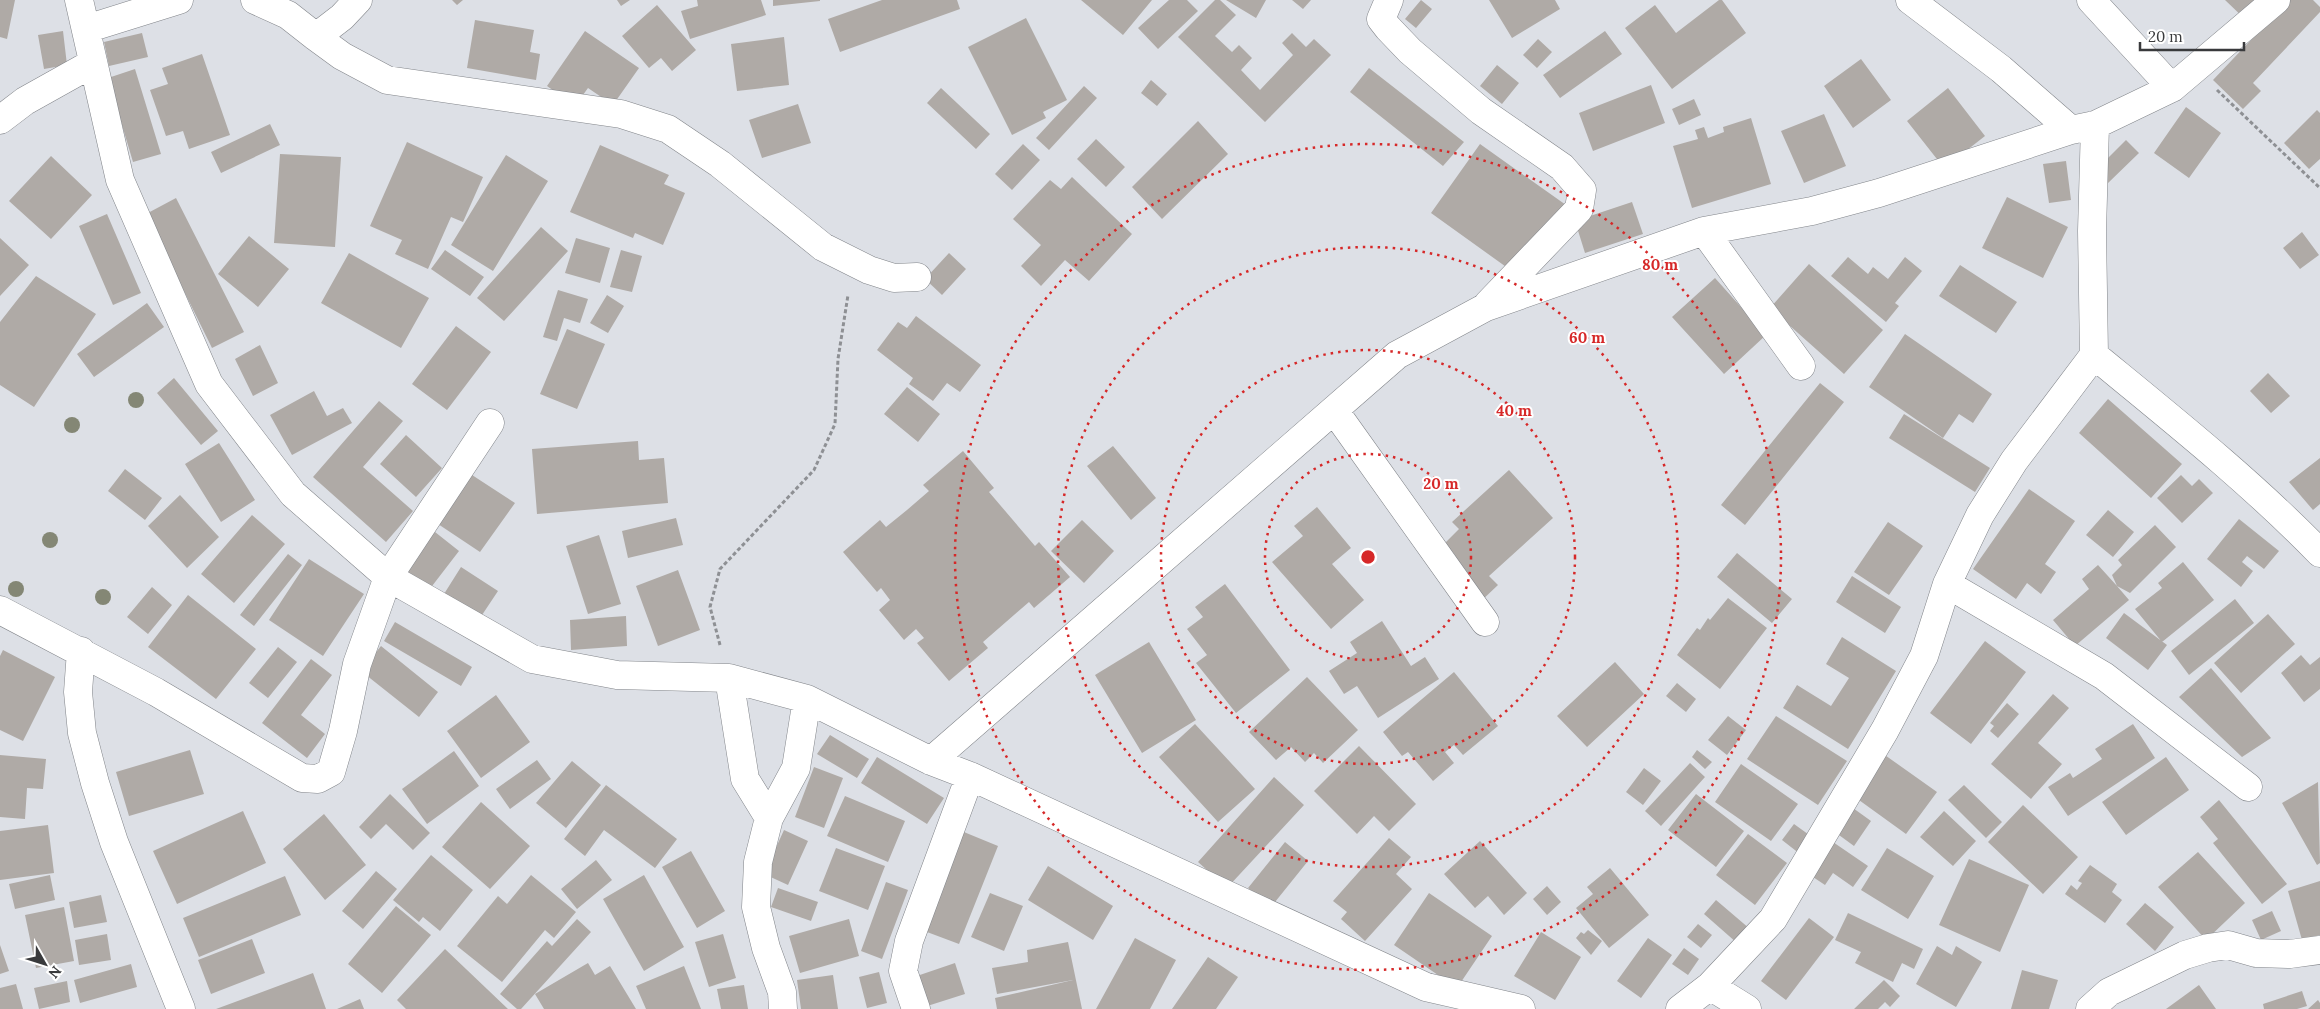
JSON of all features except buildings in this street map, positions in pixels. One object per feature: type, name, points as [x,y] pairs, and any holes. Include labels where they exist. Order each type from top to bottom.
[{"type":"street","points":[[79,0],[120,180],[208,384],[293,494],[388,577],[532,659],[617,675],[729,678],[807,699],[931,761],[970,776],[1426,986],[1520,1009]]},
{"type":"street","points":[[86,29],[179,0]]},
{"type":"street","points":[[255,0],[288,15],[342,56],[387,80],[621,114],[668,128],[720,164],[823,247],[850,262],[894,278],[916,277]]},
{"type":"street","points":[[316,37],[342,17],[358,0]]},
{"type":"street","points":[[1389,0],[1381,19],[1410,51],[1481,111],[1562,167],[1582,190],[1579,209],[1486,307]]},
{"type":"street","points":[[1680,1009],[1710,986],[1773,919],[1885,730],[1924,656],[1947,584],[1980,515],[2014,461],[2094,355],[2092,231],[2083,128],[2002,70],[1910,0]]},
{"type":"street","points":[[2091,0],[2172,88]]},
{"type":"street","points":[[931,761],[1397,355],[1486,307],[1704,231],[1812,211],[1879,193],[2083,128],[2172,88],[2276,0]]},
{"type":"street","points":[[0,120],[25,101],[93,63]]},
{"type":"street","points":[[1704,231],[1801,366]]},
{"type":"street","points":[[2094,355],[2199,441],[2276,508],[2320,553]]},
{"type":"street","points":[[1334,410],[1485,622]]},
{"type":"street","points":[[0,610],[156,692],[302,778],[318,779],[331,772],[343,731],[357,664],[388,577],[490,423]]},
{"type":"street","points":[[1947,584],[2104,676],[2248,787]]},
{"type":"street","points":[[81,651],[78,692],[82,733],[95,783],[114,842],[181,1009]]},
{"type":"street","points":[[729,678],[744,779],[769,818]]},
{"type":"street","points":[[783,1009],[782,992],[766,948],[756,907],[758,862],[769,818],[796,768],[807,699]]},
{"type":"street","points":[[916,1009],[903,971],[909,941],[970,776]]},
{"type":"street","points":[[2090,1009],[2109,992],[2185,955],[2208,948],[2228,945],[2256,953],[2290,954],[2320,950]]},
{"type":"street","points":[[1710,986],[1747,1009]]},
{"type":"path","points":[[2195,69],[2320,188]]},
{"type":"path","points":[[729,678],[710,607],[720,569],[814,470],[829,437],[834,424],[838,359],[850,262]]}]
